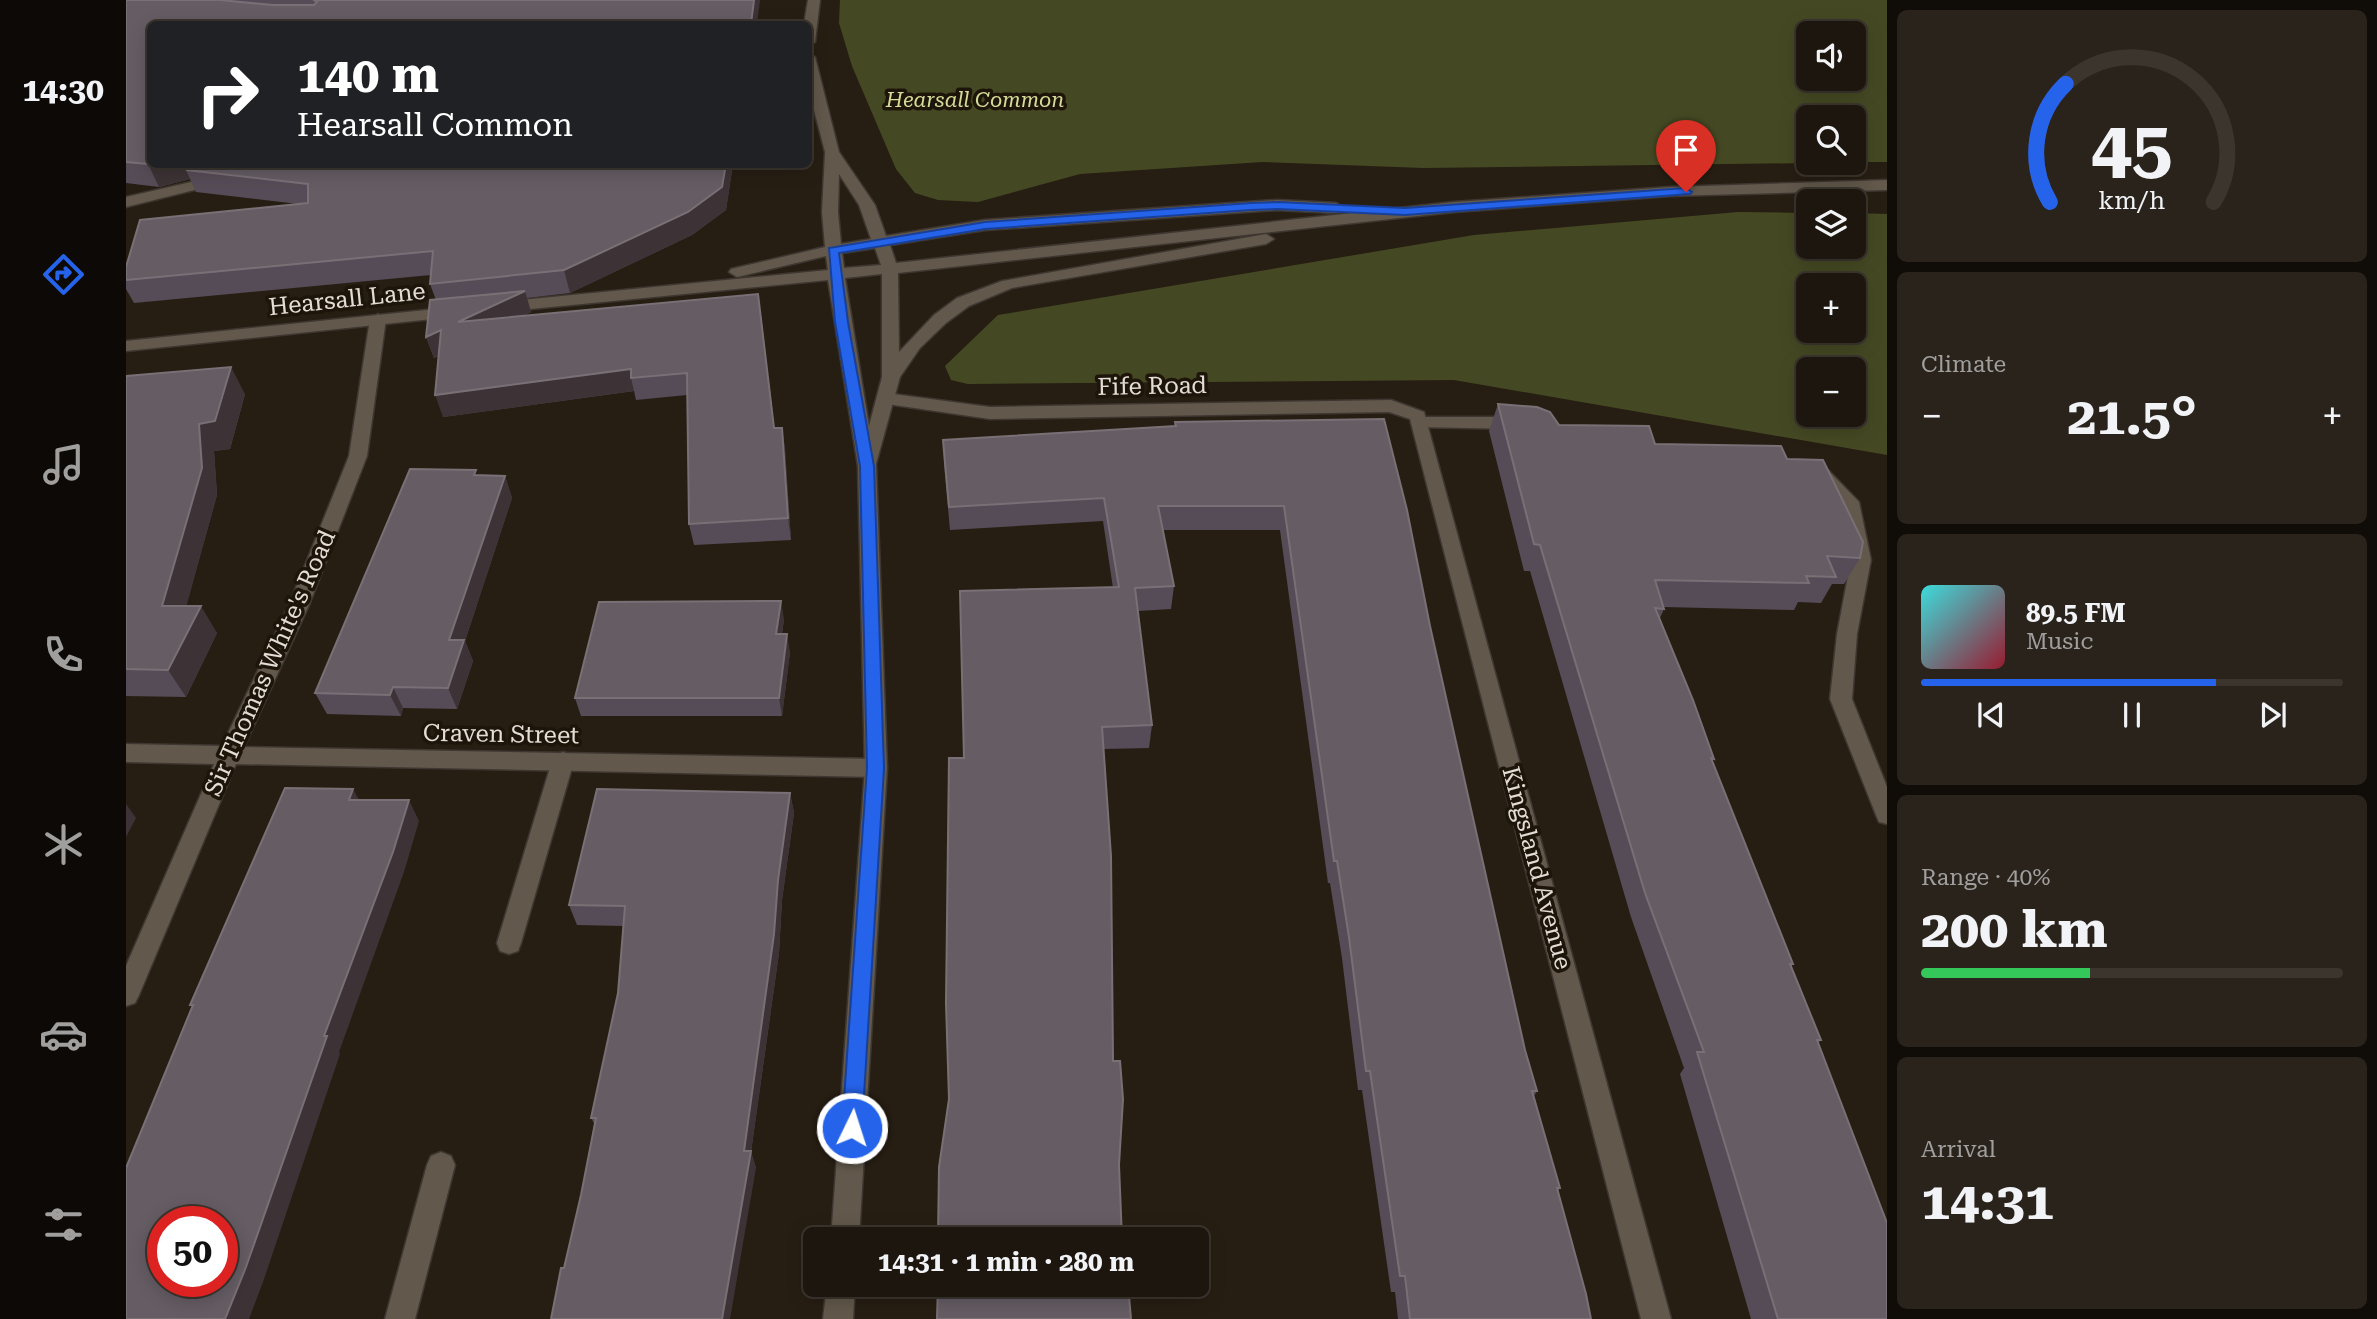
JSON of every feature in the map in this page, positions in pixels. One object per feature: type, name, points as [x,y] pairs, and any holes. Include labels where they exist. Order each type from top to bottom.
[{"type":"main road","points":[[811,21],[814,0]]},
{"type":"main road","points":[[812,73],[832,152],[830,212],[841,322],[867,466],[876,768],[846,1227]]},
{"type":"main road","points":[[832,152],[867,205],[890,268],[891,377],[867,466]]},
{"type":"main road","points":[[126,202],[209,182],[223,168]]},
{"type":"main road","points":[[836,273],[1405,212],[1704,191],[1887,185]]},
{"type":"main road","points":[[833,250],[985,225],[1278,205],[1405,212]]},
{"type":"main road","points":[[891,377],[914,344],[940,319],[963,302],[1008,284],[1284,236],[1324,219]]},
{"type":"main road","name":"Hearsall Lane","points":[[656,291],[833,250]]},
{"type":"main road","name":"Hearsall Lane","points":[[126,346],[836,273]]},
{"type":"main road","name":"Sir Thomas White's Road","points":[[126,995],[229,754],[299,605],[358,456],[378,319]]},
{"type":"main road","name":"Fife Road","points":[[886,398],[990,413],[1391,406],[1419,420],[1543,425]]},
{"type":"main road","name":"Kingsland Avenue","points":[[1419,420],[1656,1319]]},
{"type":"main road","points":[[1796,469],[1822,475],[1849,502],[1860,560],[1847,634],[1841,699],[1887,815]]},
{"type":"main road","name":"Craven Street","points":[[126,753],[876,768]]},
{"type":"main road","points":[[509,943],[563,761]]},
{"type":"main road","points":[[400,1319],[441,1165]]},
{"type":"main road","points":[[838,1319],[840,1297]]},
{"type":"green space","name":"Hearsall Common","points":[[840,0],[1887,0],[1887,162],[1866,162],[1866,105],[1796,105],[1796,163],[1423,168],[1262,162],[1080,174],[978,202],[938,200],[915,193],[896,169],[852,66],[839,23]]},
{"type":"green space","points":[[1738,212],[1796,213],[1796,259],[1866,259],[1866,213],[1887,214],[1887,455],[1454,380],[968,384],[951,380],[945,366],[998,315],[1474,235]]},
{"type":"building","points":[[126,0],[220,0],[273,5],[314,5],[317,2],[314,0],[754,0],[751,21],[147,21],[147,164],[126,162]]},
{"type":"building","points":[[725,168],[722,187],[688,212],[564,270],[430,284],[433,251],[126,280],[126,267],[140,220],[308,203],[308,184],[186,170]]},
{"type":"building","points":[[525,291],[458,322],[758,294],[774,428],[782,428],[788,518],[689,524],[687,373],[631,378],[631,369],[435,395],[441,330],[426,337],[430,300]]},
{"type":"building","points":[[231,367],[215,421],[199,424],[202,468],[162,606],[201,606],[168,670],[126,669],[126,376]]},
{"type":"building","points":[[1498,404],[1537,407],[1550,412],[1559,425],[1649,426],[1655,444],[1781,446],[1787,459],[1823,460],[1863,542],[1860,558],[1827,556],[1836,577],[1806,576],[1809,583],[1655,580],[1664,609],[1655,608],[1693,700],[1714,759],[1711,758],[1793,964],[1790,964],[1821,1040],[1817,1040],[1887,1223],[1887,1319],[1778,1319],[1697,1052],[1704,1052],[1645,893],[1540,545],[1534,544]]},
{"type":"building","points":[[1384,419],[1407,510],[1430,626],[1525,1050],[1537,1091],[1532,1091],[1560,1188],[1557,1188],[1591,1319],[1410,1319],[1405,1276],[1400,1276],[1370,1071],[1366,1071],[1349,937],[1337,861],[1334,861],[1284,506],[1158,506],[1174,586],[1135,588],[1152,725],[1102,727],[1111,856],[1113,1061],[1120,1061],[1123,1099],[1119,1165],[1122,1227],[938,1227],[939,1167],[949,1099],[946,1003],[949,758],[964,758],[960,591],[1119,587],[1104,498],[949,507],[943,440],[1176,426],[1175,422]]},
{"type":"building","points":[[410,469],[476,470],[474,475],[505,476],[449,640],[464,640],[448,688],[393,687],[390,695],[315,693]]},
{"type":"building","points":[[781,601],[776,634],[787,634],[779,698],[575,698],[599,602]]},
{"type":"building","points":[[285,788],[353,789],[349,800],[409,800],[393,852],[324,1036],[327,1036],[238,1287],[238,1206],[147,1206],[147,1297],[234,1297],[225,1319],[126,1319],[126,1168],[193,1005],[190,1005]]},
{"type":"building","points":[[597,789],[790,793],[778,880],[774,934],[744,1151],[751,1151],[722,1319],[551,1319],[561,1268],[564,1268],[581,1195],[596,1118],[591,1118],[618,993],[625,906],[569,905]]},
{"type":"building","points":[[938,1297],[1129,1297],[1131,1319],[937,1319]]},
{"type":"route","points":[[852,1128],[876,768],[867,466],[841,322],[833,250],[985,225],[1278,205],[1405,212],[1686,192]]}]
